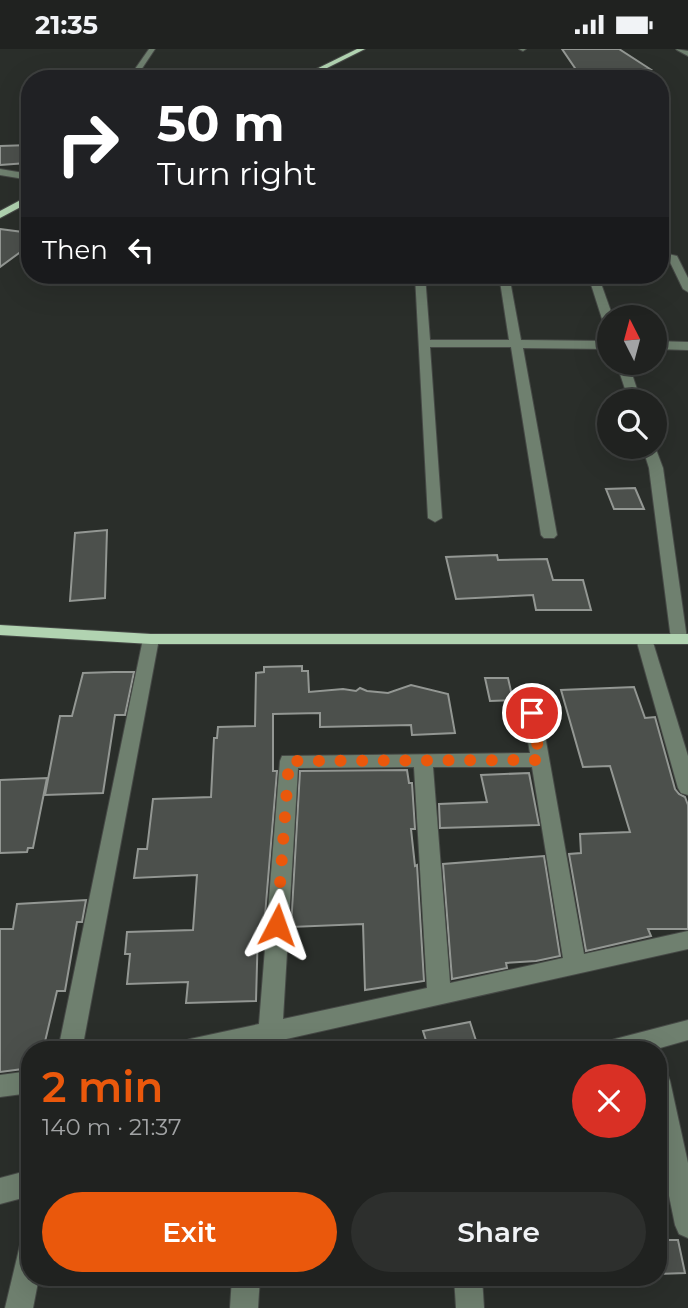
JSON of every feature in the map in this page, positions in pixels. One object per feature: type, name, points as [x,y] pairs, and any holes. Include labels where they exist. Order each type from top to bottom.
[{"type":"main road","points":[[318,70],[362,49]]},
{"type":"main road","points":[[0,215],[21,203]]},
{"type":"main road","points":[[0,630],[151,639],[684,639]]},
{"type":"street","points":[[137,70],[152,49]]},
{"type":"street","points":[[679,49],[688,54]]},
{"type":"street","points":[[0,172],[21,176]]},
{"type":"street","points":[[672,256],[688,289]]},
{"type":"street","points":[[421,284],[435,518]]},
{"type":"street","points":[[506,284],[549,535]]},
{"type":"street","points":[[596,284],[603,305]]},
{"type":"street","points":[[426,343],[597,345]]},
{"type":"street","points":[[667,345],[688,346]]},
{"type":"street","points":[[653,459],[684,639]]},
{"type":"street","points":[[72,1041],[151,639]]},
{"type":"street","points":[[645,639],[688,788]]},
{"type":"street","points":[[532,713],[575,965]]},
{"type":"street","points":[[423,760],[439,995]]},
{"type":"street","points":[[270,1033],[289,761],[540,760]]},
{"type":"street","points":[[232,1041],[688,940]]},
{"type":"street","points":[[663,1041],[688,1030]]},
{"type":"street","points":[[0,1086],[21,1083]]},
{"type":"street","points":[[667,1124],[688,1225]]},
{"type":"street","points":[[0,1191],[21,1185]]},
{"type":"street","points":[[19,1308],[24,1286]]},
{"type":"street","points":[[244,1308],[245,1286]]},
{"type":"street","points":[[469,1286],[470,1308]]},
{"type":"building","points":[[562,49],[619,49],[650,69],[614,70],[576,70]]},
{"type":"building","points":[[21,145],[21,163],[0,165],[0,146]]},
{"type":"building","points":[[0,229],[21,232],[21,252],[0,267]]},
{"type":"building","points":[[635,488],[644,509],[614,509],[606,489]]},
{"type":"building","points":[[107,530],[105,598],[70,601],[75,533]]},
{"type":"building","points":[[497,555],[498,560],[547,559],[553,580],[583,580],[591,610],[536,610],[533,595],[456,599],[446,557]]},
{"type":"building","points":[[302,666],[302,671],[308,671],[309,692],[343,689],[356,691],[360,688],[388,693],[411,685],[448,694],[455,733],[412,735],[411,725],[320,727],[320,713],[273,714],[273,771],[277,771],[264,928],[258,928],[256,1001],[186,1003],[188,982],[127,984],[130,954],[125,954],[127,932],[193,930],[197,875],[134,878],[138,849],[147,849],[153,799],[211,797],[214,738],[217,738],[218,727],[255,726],[256,673],[264,672],[264,667]]},
{"type":"building","points":[[134,672],[125,715],[115,715],[103,793],[45,795],[60,716],[72,716],[83,673]]},
{"type":"building","points":[[485,678],[508,678],[513,700],[490,701]]},
{"type":"building","points":[[634,687],[645,718],[655,717],[675,789],[685,797],[688,805],[688,929],[648,929],[651,936],[586,951],[569,854],[581,853],[580,834],[630,832],[610,766],[583,767],[561,690]]},
{"type":"building","points":[[407,770],[409,783],[412,783],[415,829],[411,829],[415,866],[417,865],[424,981],[365,990],[363,924],[291,927],[300,771]]},
{"type":"building","points":[[529,773],[539,825],[440,828],[439,804],[487,802],[481,775]]},
{"type":"building","points":[[47,778],[33,848],[28,848],[27,852],[0,853],[0,780]]},
{"type":"building","points":[[544,856],[560,956],[506,963],[507,968],[452,979],[443,864]]},
{"type":"building","points":[[86,900],[82,922],[77,922],[65,991],[57,991],[45,1041],[21,1041],[21,1069],[0,1072],[0,929],[13,929],[17,904]]},
{"type":"building","points":[[470,1022],[476,1041],[426,1041],[423,1031]]},
{"type":"building","points":[[667,1240],[678,1240],[685,1273],[667,1274]]},
{"type":"route","points":[[277,925],[289,761],[540,760],[532,713]]}]
